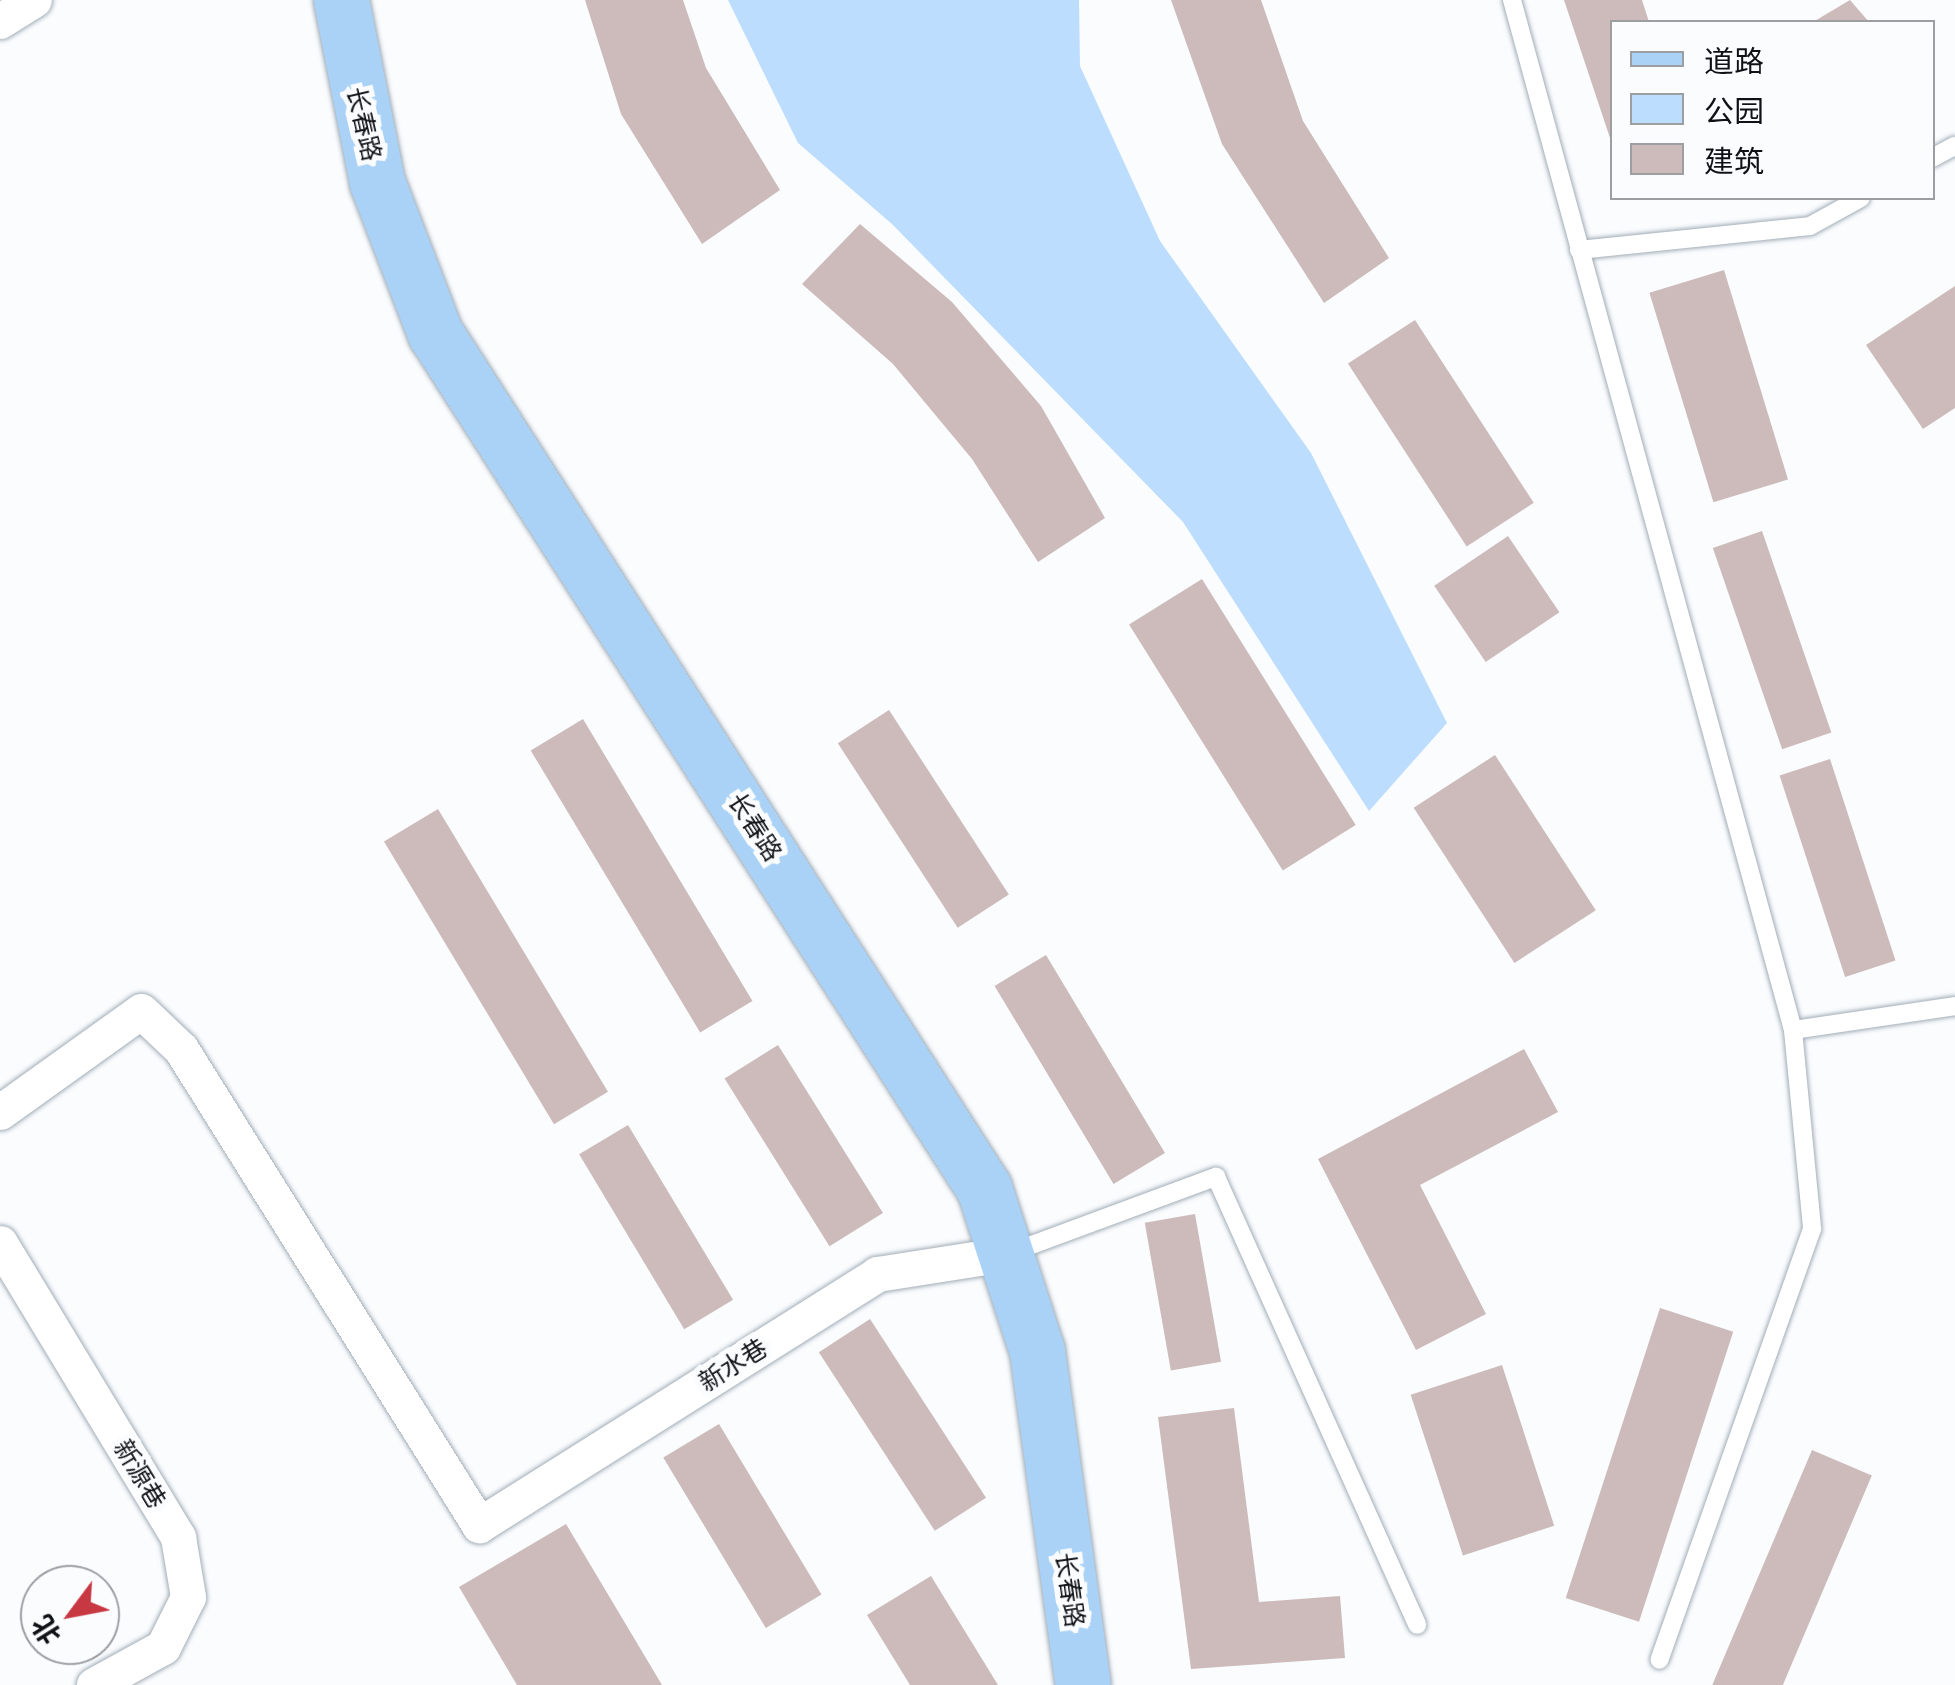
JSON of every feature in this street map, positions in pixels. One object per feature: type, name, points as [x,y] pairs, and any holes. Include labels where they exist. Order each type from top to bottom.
[{"type":"main road","name":"长春路","points":[[341,0],[377,182],[435,333],[948,1126],[984,1188],[1037,1351],[1084,1685]]},
{"type":"street","points":[[0,20],[34,0]]},
{"type":"street","name":"新水巷","points":[[0,1112],[141,1011],[181,1049],[479,1525],[878,1274],[1004,1254]]},
{"type":"street","name":"新源巷","points":[[0,1243],[178,1537],[188,1597],[163,1647],[94,1685]]},
{"type":"lane","points":[[1512,0],[1793,1030],[1812,1229],[1659,1660]]},
{"type":"lane","points":[[1579,250],[1810,226],[1857,200]]},
{"type":"lane","points":[[1793,1030],[1955,1006]]},
{"type":"lane","points":[[1004,1254],[1216,1177],[1417,1625]]},
{"type":"green space","points":[[728,0],[1079,0],[1080,66],[1160,241],[1311,453],[1447,723],[1369,811],[1183,522],[892,224],[798,143]]},
{"type":"building","points":[[585,0],[683,0],[706,68],[780,190],[702,244],[621,114]]},
{"type":"building","points":[[1171,0],[1261,0],[1303,121],[1389,258],[1324,303],[1222,144]]},
{"type":"building","points":[[1564,0],[1642,0],[1648,20],[1610,20],[1610,138]]},
{"type":"building","points":[[1850,0],[1867,20],[1816,20]]},
{"type":"building","points":[[860,224],[952,302],[1041,406],[1105,518],[1038,562],[972,459],[893,364],[802,284]]},
{"type":"building","points":[[1724,270],[1788,479],[1713,502],[1649,293]]},
{"type":"building","points":[[1955,286],[1955,408],[1923,429],[1866,345]]},
{"type":"building","points":[[1415,320],[1534,503],[1467,546],[1348,364]]},
{"type":"building","points":[[1762,531],[1831,732],[1782,749],[1713,548]]},
{"type":"building","points":[[1508,536],[1559,612],[1486,662],[1434,586]]},
{"type":"building","points":[[1202,579],[1356,825],[1283,871],[1129,625]]},
{"type":"building","points":[[889,710],[1009,895],[958,928],[838,743]]},
{"type":"building","points":[[583,719],[752,1001],[700,1032],[531,750]]},
{"type":"building","points":[[1495,755],[1596,910],[1514,963],[1414,808]]},
{"type":"building","points":[[1830,759],[1896,961],[1845,977],[1780,775]]},
{"type":"building","points":[[438,809],[608,1092],[554,1124],[384,841]]},
{"type":"building","points":[[1046,955],[1165,1153],[1114,1184],[995,986]]},
{"type":"building","points":[[778,1045],[883,1213],[829,1246],[725,1078]]},
{"type":"building","points":[[1524,1049],[1558,1112],[1420,1185],[1486,1314],[1416,1350],[1318,1159]]},
{"type":"building","points":[[628,1125],[733,1300],[684,1329],[579,1154]]},
{"type":"building","points":[[1195,1214],[1221,1362],[1171,1371],[1145,1223]]},
{"type":"building","points":[[1660,1308],[1733,1332],[1639,1622],[1566,1598]]},
{"type":"building","points":[[870,1319],[986,1498],[935,1531],[819,1352]]},
{"type":"building","points":[[1502,1365],[1554,1526],[1463,1555],[1411,1395]]},
{"type":"building","points":[[1234,1408],[1259,1602],[1340,1596],[1345,1658],[1191,1669],[1158,1417]]},
{"type":"building","points":[[719,1424],[821,1595],[766,1628],[663,1457]]},
{"type":"building","points":[[1812,1450],[1872,1475],[1783,1685],[1712,1685]]},
{"type":"building","points":[[566,1524],[662,1685],[517,1685],[459,1587]]},
{"type":"building","points":[[931,1576],[998,1685],[910,1685],[867,1615]]}]
